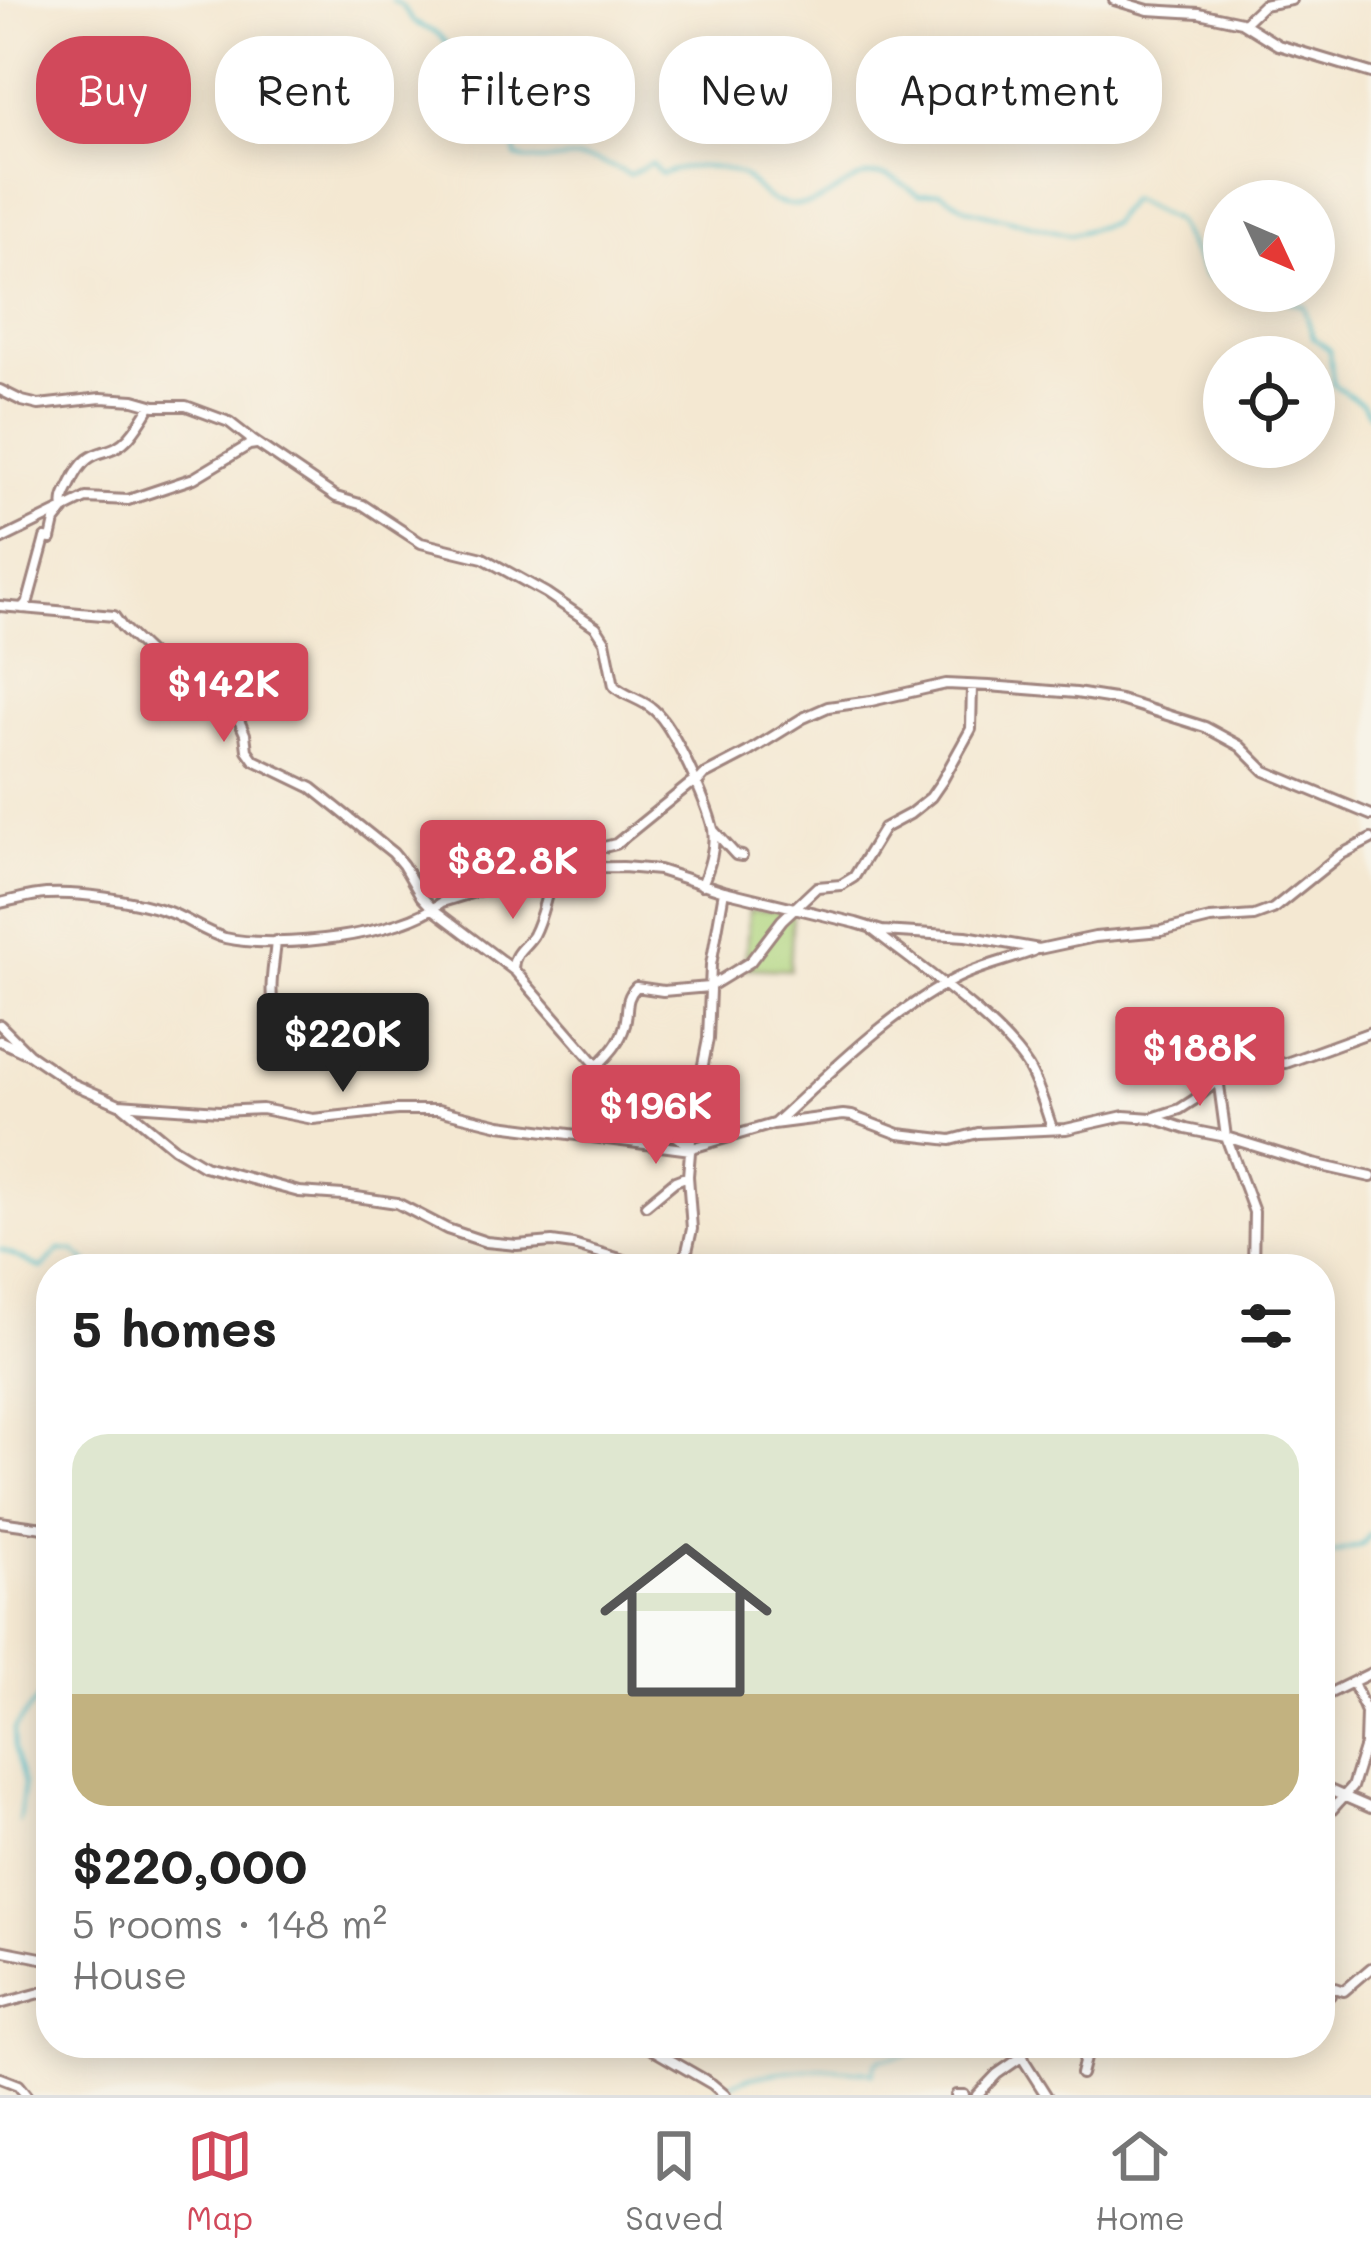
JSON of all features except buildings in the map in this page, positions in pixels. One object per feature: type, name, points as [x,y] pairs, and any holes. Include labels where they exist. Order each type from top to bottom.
[{"type":"street","points":[[1114,0],[1148,10],[1199,13],[1244,23],[1277,45],[1371,73]]},
{"type":"street","points":[[1244,23],[1263,5],[1291,0]]},
{"type":"street","points":[[0,390],[34,404],[101,398],[203,411],[230,422],[336,496],[363,505],[410,537],[483,558],[546,593],[600,632],[614,686],[658,714],[678,744],[713,830],[742,856]]},
{"type":"street","points":[[21,609],[28,602],[44,540],[51,539],[80,465],[129,437],[151,405]]},
{"type":"street","points":[[0,540],[90,497],[126,500],[201,475],[258,444]]},
{"type":"street","points":[[0,606],[112,614],[194,695],[238,718],[254,760],[312,788],[393,854],[433,909],[514,970],[597,1066],[691,1149]]},
{"type":"street","points":[[695,785],[704,775],[828,707],[946,684],[1120,700],[1208,728],[1240,746],[1265,772],[1371,815]]},
{"type":"street","points":[[597,1066],[619,1042],[627,998],[636,987],[664,991],[709,987],[750,962],[782,920],[819,886],[841,885],[851,879],[884,828],[910,814],[937,790],[970,729],[972,686]]},
{"type":"street","points":[[541,871],[614,845],[690,784],[695,785]]},
{"type":"street","points":[[702,885],[713,830]]},
{"type":"street","points":[[773,1124],[871,1037],[969,972],[1095,937],[1259,915],[1286,900],[1348,850],[1371,839]]},
{"type":"street","points":[[514,970],[514,958],[535,932],[553,868]]},
{"type":"street","points":[[0,903],[47,894],[94,897],[165,911],[221,937],[333,938],[362,933],[553,868],[651,868],[873,929],[974,937],[1039,949]]},
{"type":"street","points":[[686,1254],[692,1229],[688,1176],[695,1100],[708,1039],[709,987],[724,891]]},
{"type":"street","points":[[873,929],[991,1026],[1023,1060],[1053,1129]]},
{"type":"street","points":[[276,940],[271,1002],[276,1018],[290,1035]]},
{"type":"street","points":[[0,1025],[29,1054]]},
{"type":"street","points":[[1152,1118],[1188,1105],[1232,1062],[1286,1063],[1371,1032]]},
{"type":"street","points":[[0,1041],[73,1084],[119,1104],[204,1166],[299,1192],[397,1203],[486,1243],[543,1241],[603,1254]]},
{"type":"street","points":[[1218,1076],[1226,1137],[1254,1212],[1253,1254]]},
{"type":"street","points":[[119,1104],[219,1112],[262,1109],[313,1119],[438,1110],[500,1125],[691,1149],[773,1124],[848,1115],[899,1134],[951,1140],[1128,1116],[1152,1118],[1371,1177]]},
{"type":"street","points":[[646,1204],[675,1180],[688,1176]]},
{"type":"street","points":[[0,1522],[36,1527]]},
{"type":"street","points":[[1335,1691],[1371,1673]]},
{"type":"street","points":[[1335,1806],[1357,1774],[1366,1735],[1366,1712],[1353,1682]]},
{"type":"street","points":[[1335,1793],[1371,1808]]},
{"type":"street","points":[[0,1950],[36,1957]]},
{"type":"street","points":[[1335,1988],[1345,1991],[1371,1968]]},
{"type":"street","points":[[0,2004],[36,1994]]},
{"type":"street","points":[[667,2058],[725,2095]]},
{"type":"street","points":[[977,2095],[1020,2058]]},
{"type":"street","points":[[1024,2058],[1046,2095]]},
{"type":"street","points":[[1081,2074],[1086,2058]]},
{"type":"street","points":[[0,2078],[18,2085],[26,2095]]},
{"type":"green space","points":[[749,910],[793,912],[790,970],[745,968]]},
{"type":"waterway","points":[[392,0],[455,53],[450,79],[460,79],[478,116],[498,117],[514,136],[516,157],[589,160],[629,175],[651,163],[661,174],[714,167],[744,177],[768,199],[791,205],[818,201],[861,177],[887,176],[919,195],[940,192],[968,209],[1070,235],[1111,223],[1130,199],[1175,221],[1203,272]]},
{"type":"waterway","points":[[1306,312],[1313,338],[1330,350],[1333,385],[1362,403],[1371,416]]},
{"type":"waterway","points":[[0,1249],[36,1266]]},
{"type":"waterway","points":[[55,1254],[59,1250],[77,1254]]},
{"type":"waterway","points":[[1335,1552],[1362,1545],[1371,1533]]},
{"type":"waterway","points":[[19,1821],[24,1784],[14,1729],[36,1701]]},
{"type":"waterway","points":[[712,2095],[738,2081],[783,2072],[832,2069],[872,2074],[875,2064],[887,2058]]}]
